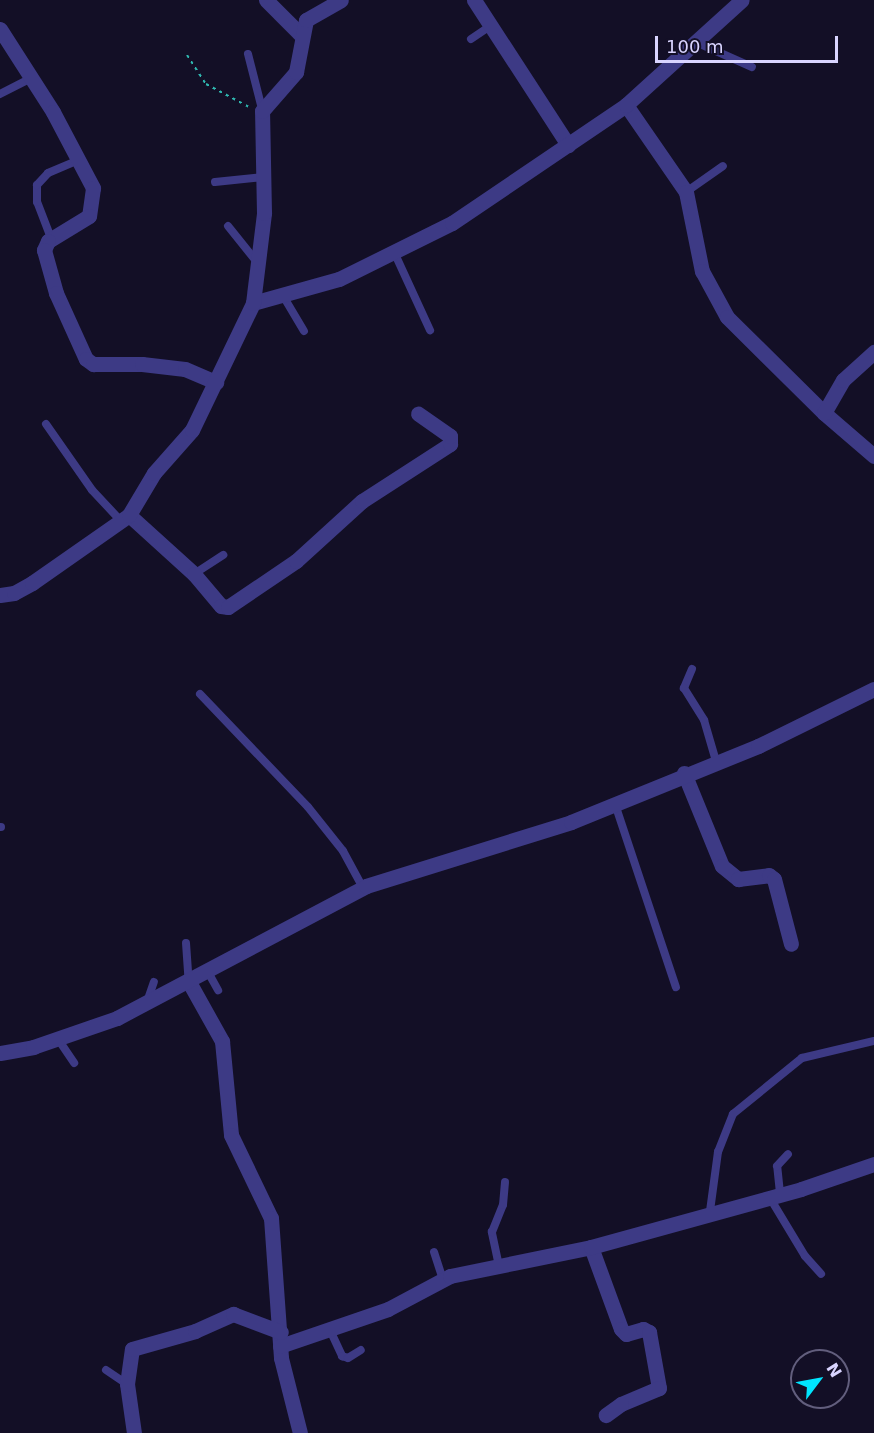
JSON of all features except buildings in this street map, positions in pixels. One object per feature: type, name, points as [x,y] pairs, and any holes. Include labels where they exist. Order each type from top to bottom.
[{"type":"street","points":[[266,0],[301,35]]},
{"type":"street","points":[[0,595],[27,586],[125,518],[154,473],[188,435],[253,303],[258,264],[263,177],[262,113],[296,72],[301,35],[306,20],[313,13],[341,0]]},
{"type":"street","points":[[474,0],[568,145]]},
{"type":"street","points":[[253,303],[339,279],[395,254],[452,223],[626,105],[698,44],[742,0]]},
{"type":"street","points":[[2,35],[32,78],[80,159],[93,188],[92,209],[84,220],[51,238],[44,250],[47,270],[90,363],[174,368],[216,382]]},
{"type":"street","points":[[626,105],[686,192],[698,255],[717,301],[727,317],[824,413],[874,456]]},
{"type":"street","points":[[824,413],[843,380],[874,352]]},
{"type":"street","points":[[125,518],[194,574],[221,606],[228,607],[296,561],[362,501],[450,444],[450,436],[418,414]]},
{"type":"street","points":[[0,1053],[58,1039],[147,1003],[363,888],[571,822],[684,773],[793,730],[874,689]]},
{"type":"street","points":[[684,773],[722,866],[738,879],[769,875],[774,879],[791,944]]},
{"type":"street","points":[[189,982],[222,1041],[231,1135],[271,1218],[284,1380],[300,1433]]},
{"type":"street","points":[[134,1433],[127,1384],[129,1355],[140,1344],[195,1331],[233,1314],[281,1339],[330,1330],[388,1309],[443,1280],[591,1247],[710,1211],[775,1195],[874,1164]]},
{"type":"street","points":[[591,1247],[621,1329],[626,1334],[643,1329],[649,1332],[659,1388],[621,1404],[606,1415]]},
{"type":"lane","points":[[471,39],[492,25]]},
{"type":"lane","points":[[698,44],[752,67]]},
{"type":"lane","points":[[248,54],[262,113]]},
{"type":"lane","points":[[0,94],[32,78]]},
{"type":"lane","points":[[51,238],[37,202],[37,185],[48,173],[80,159]]},
{"type":"lane","points":[[686,192],[723,166]]},
{"type":"lane","points":[[215,182],[263,177]]},
{"type":"lane","points":[[228,226],[258,264]]},
{"type":"lane","points":[[395,254],[430,330]]},
{"type":"lane","points":[[282,294],[304,331]]},
{"type":"lane","points":[[46,424],[92,490],[125,518]]},
{"type":"lane","points":[[194,574],[223,555]]},
{"type":"lane","points":[[692,669],[683,683],[684,688],[704,720],[716,761]]},
{"type":"lane","points":[[200,694],[308,807],[343,851],[363,888]]},
{"type":"lane","points":[[615,802],[676,987]]},
{"type":"lane","points":[[186,943],[189,982]]},
{"type":"lane","points":[[208,972],[218,990]]},
{"type":"lane","points":[[147,1003],[154,982]]},
{"type":"lane","points":[[58,1039],[74,1064]]},
{"type":"lane","points":[[710,1211],[718,1152],[733,1114],[802,1058],[874,1041]]},
{"type":"lane","points":[[788,1154],[777,1166],[775,1195],[805,1256],[821,1274]]},
{"type":"lane","points":[[499,1266],[492,1232],[503,1205],[506,1182]]},
{"type":"lane","points":[[434,1252],[443,1280]]},
{"type":"lane","points":[[330,1330],[342,1356],[348,1358],[360,1350]]},
{"type":"lane","points":[[106,1370],[127,1384]]},
{"type":"path","points":[[187,55],[211,88],[262,113]]}]
